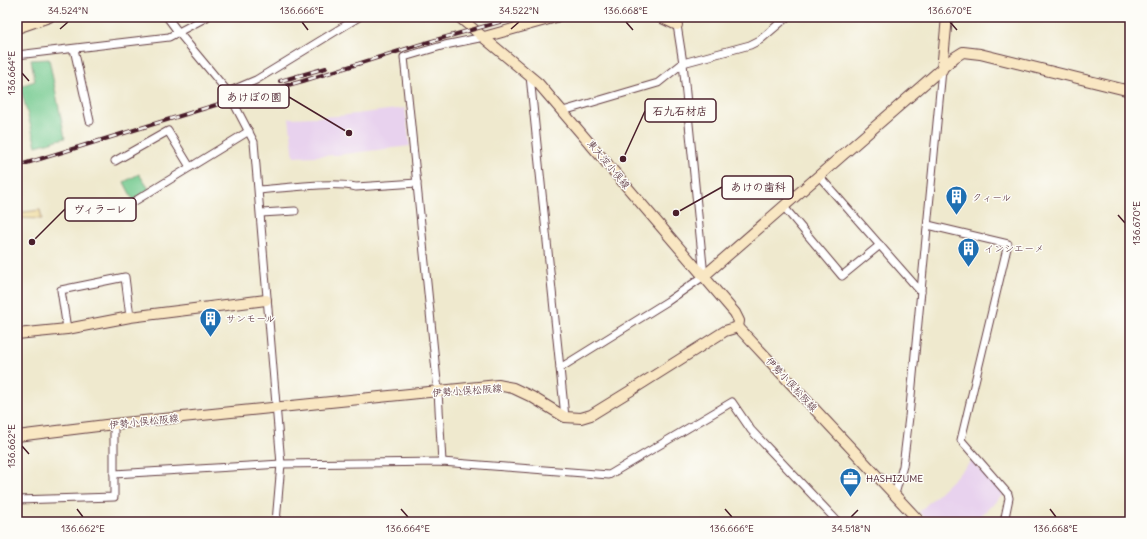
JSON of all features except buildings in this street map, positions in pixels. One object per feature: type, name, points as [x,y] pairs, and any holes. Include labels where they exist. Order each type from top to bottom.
[{"type":"main road","points":[[17,28],[49,17]]},
{"type":"main road","name":"東大淀小俣線","points":[[459,17],[530,76],[563,111],[735,313],[738,321],[738,327]]},
{"type":"main road","points":[[484,37],[556,17]]},
{"type":"main road","points":[[660,17],[677,25]]},
{"type":"main road","points":[[942,70],[947,17]]},
{"type":"main road","points":[[704,276],[942,70],[955,57],[963,52],[980,54],[1130,91]]},
{"type":"main road","points":[[17,334],[266,300]]},
{"type":"main road","points":[[564,417],[574,419],[591,415],[725,331],[738,327]]},
{"type":"main road","name":"伊勢小俣松阪線","points":[[738,327],[920,522]]},
{"type":"main road","name":"伊勢小俣松阪線","points":[[17,436],[114,424],[498,385],[513,388],[532,397],[564,417]]},
{"type":"street","points":[[167,17],[228,92],[254,142],[261,213],[266,300],[275,408],[281,464],[276,522]]},
{"type":"street","points":[[17,55],[169,37],[207,17]]},
{"type":"street","points":[[228,92],[256,80],[359,17]]},
{"type":"street","points":[[563,111],[658,83],[683,63],[750,45],[760,40],[787,17]]},
{"type":"street","points":[[560,368],[668,301],[704,276],[683,63],[677,25]]},
{"type":"street","points":[[442,462],[438,391],[404,57],[445,45],[484,37]]},
{"type":"street","points":[[74,49],[90,121]]},
{"type":"street","points":[[895,494],[903,466],[928,225],[942,70]]},
{"type":"street","points":[[530,76],[564,417]]},
{"type":"street","points":[[115,161],[168,130],[190,167]]},
{"type":"street","points":[[135,201],[249,131]]},
{"type":"street","points":[[819,176],[921,292]]},
{"type":"street","points":[[259,190],[316,186],[356,187],[417,183]]},
{"type":"street","points":[[784,207],[842,276],[880,245]]},
{"type":"street","points":[[261,213],[295,211]]},
{"type":"street","points":[[928,225],[1008,244],[961,440],[1008,494],[1009,498],[1004,522]]},
{"type":"street","points":[[67,328],[61,290],[125,277],[130,318]]},
{"type":"street","points":[[114,474],[281,464],[442,462],[609,475],[732,402],[752,430],[838,522]]},
{"type":"street","points":[[17,500],[114,497],[114,424]]},
{"type":"shaded area","points":[[405,108],[410,146],[336,155],[294,157],[289,118],[339,116]]},
{"type":"shaded area","points":[[972,461],[1004,494],[974,522],[929,522],[919,512]]},
{"type":"green space","points":[[49,59],[65,138],[36,146],[20,86],[35,81],[31,60]]},
{"type":"green space","points":[[139,174],[149,189],[133,200],[124,182]]},
{"type":"sand","points":[[40,210],[42,219],[17,218],[17,213]]},
{"type":"railway","points":[[17,166],[232,100],[303,81],[425,43],[517,17]]},
{"type":"railway","points":[[280,81],[326,68]]},
{"type":"place","name":"あけぼの園","points":[[349,133]]},
{"type":"place","name":"石九石材店","points":[[623,159]]},
{"type":"place","name":"あけの歯科","points":[[676,213]]},
{"type":"place","name":"クィール","points":[[957,216]]},
{"type":"place","name":"ヴィラーレ","points":[[32,242]]},
{"type":"place","name":"インシエーメ","points":[[968,268]]},
{"type":"place","name":"サンモール","points":[[211,338]]},
{"type":"place","name":"HASHIZUME","points":[[850,498]]}]
